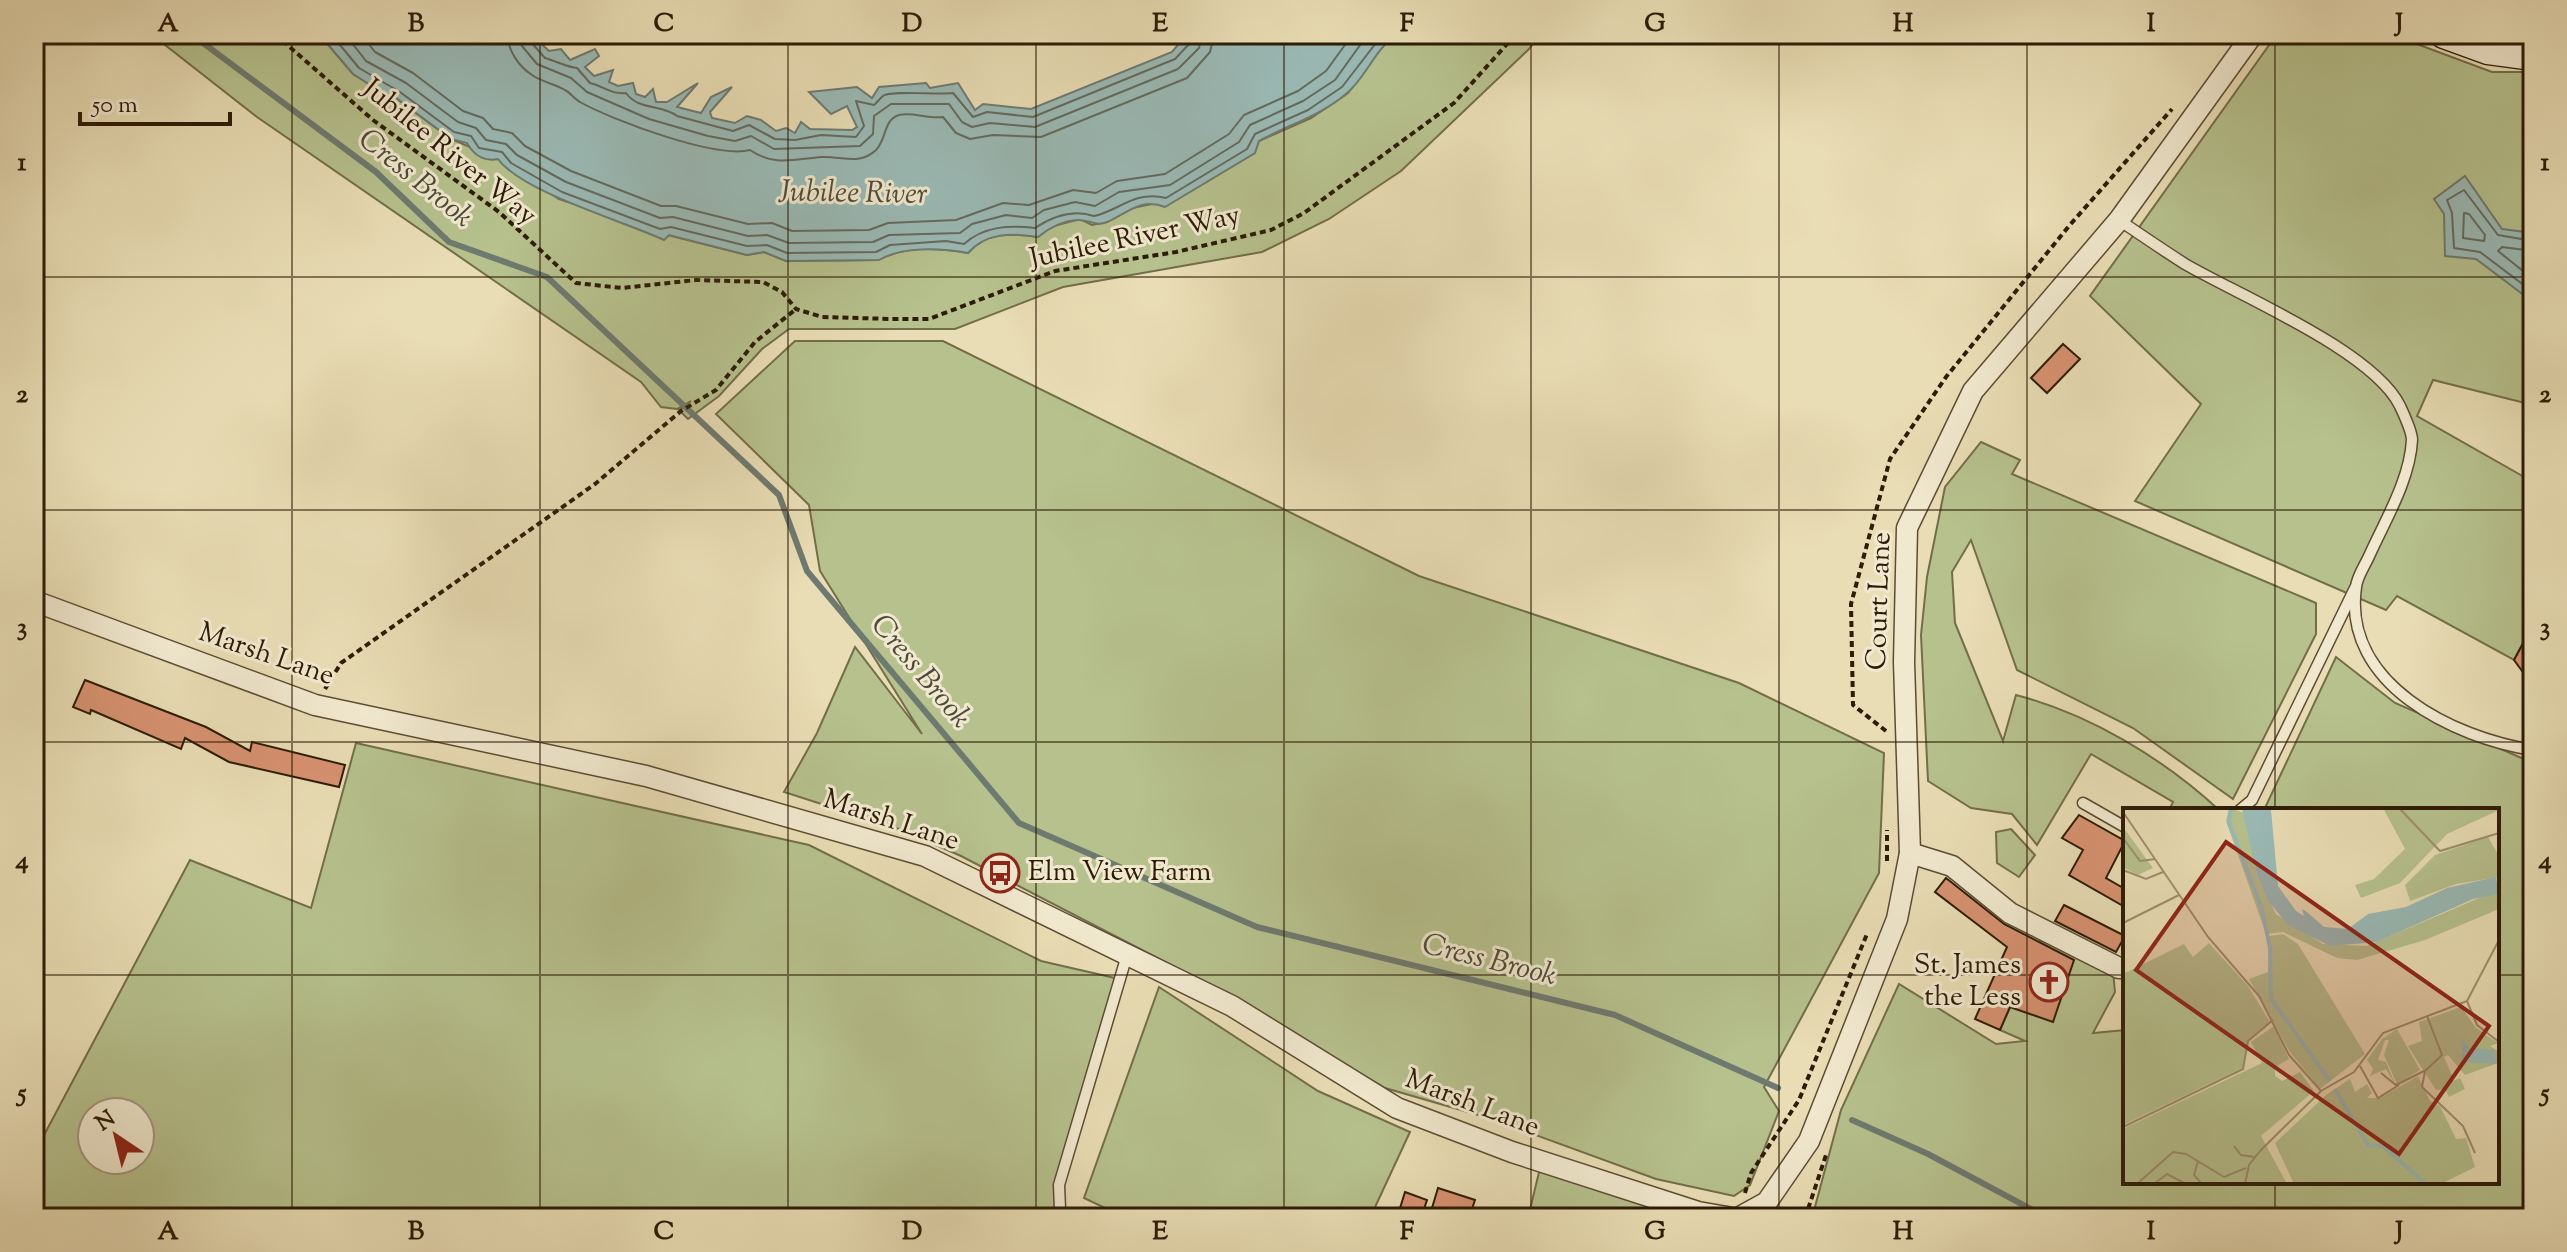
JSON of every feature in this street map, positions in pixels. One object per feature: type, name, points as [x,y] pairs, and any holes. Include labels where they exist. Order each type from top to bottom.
[{"type":"main road","points":[[2444,34],[2488,50],[2533,56]]},
{"type":"street","name":"Court Lane","points":[[1766,1210],[1809,1141],[1897,919],[1910,853],[1904,662],[1907,528],[1973,391],[2119,220],[2253,34]]},
{"type":"street","name":"Marsh Lane","points":[[34,601],[315,705],[646,776],[925,856],[1232,1006],[1397,1108],[1512,1152],[1698,1212],[1737,1213]]},
{"type":"street","points":[[1910,853],[1952,866],[2010,913],[2122,969]]},
{"type":"street","points":[[1737,1213],[1766,1210]]},
{"type":"lane","points":[[2119,220],[2184,263],[2331,341],[2372,374],[2399,403],[2412,439],[2399,490],[2252,805]]},
{"type":"lane","points":[[2356,586],[2359,629],[2376,672],[2415,706],[2451,724],[2533,750]]},
{"type":"lane","points":[[2083,803],[2123,826]]},
{"type":"lane","points":[[1066,1218],[1060,1209],[1059,1185],[1127,955]]},
{"type":"path","name":"Jubilee River Way","points":[[275,34],[373,120],[499,212],[576,283],[622,288],[696,280],[763,282],[782,292],[796,309],[822,317],[929,319],[1055,271],[1176,252],[1271,230],[1304,213],[1454,103],[1516,34]]},
{"type":"path","points":[[1890,734],[1853,705],[1851,604],[1890,459],[1946,377],[2069,226],[2173,109]]},
{"type":"path","points":[[315,705],[341,663],[595,484],[681,411],[716,390],[755,342],[796,309]]},
{"type":"path","points":[[1886,874],[1887,827]]},
{"type":"path","points":[[1737,1213],[1751,1173],[1799,1100],[1869,931]]},
{"type":"green space","points":[[151,34],[319,34],[353,74],[396,98],[451,139],[498,159],[559,199],[668,235],[747,255],[764,252],[786,261],[878,260],[899,252],[922,249],[968,253],[991,238],[1019,235],[1038,237],[1050,227],[1080,219],[1092,225],[1107,222],[1123,210],[1156,203],[1259,141],[1311,118],[1348,93],[1383,44],[1398,34],[1540,34],[1529,49],[1401,171],[1329,219],[1262,252],[1063,287],[955,329],[789,329],[762,349],[719,396],[688,419],[679,410],[691,401],[677,409],[661,407],[641,382],[257,117]]},
{"type":"green space","points":[[2277,34],[2390,34],[2492,72],[2533,72],[2533,405],[2433,380],[2417,416],[2533,482],[2533,633],[2529,632],[2514,660],[2397,596],[2386,610],[2135,501],[2201,404],[2090,296]]},
{"type":"green space","points":[[795,341],[943,341],[1419,576],[1739,683],[1884,753],[1879,873],[1764,1087],[1779,1111],[1750,1185],[1734,1196],[1656,1179],[1492,1119],[1385,1088],[1171,965],[961,856],[902,830],[784,792],[817,733],[855,647],[922,734],[820,571],[809,505],[716,414]]},
{"type":"green space","points":[[1981,442],[2020,460],[2012,474],[2316,603],[2316,634],[2233,799],[2133,728],[2017,670],[1971,540],[1952,572],[1955,623],[2003,741],[2016,695],[2043,703],[2124,740],[2174,773],[2217,808],[2170,808],[2173,802],[2091,754],[2037,845],[2012,814],[1971,808],[1928,781],[1921,635],[1927,577],[1945,487]]},
{"type":"green space","points":[[2336,657],[2395,703],[2533,763],[2533,1218],[1812,1218],[1841,1110],[1899,984],[1996,1044],[2025,1041],[2000,1030],[2040,940],[2113,971],[2115,992],[2093,1033],[2123,1030],[2123,1184],[2499,1184],[2499,808],[2265,808]]},
{"type":"green space","points":[[356,743],[809,845],[1041,961],[1115,978],[1055,1200],[1064,1218],[34,1218],[34,1154],[190,860],[311,908]]},
{"type":"green space","points":[[2011,829],[2035,855],[2019,877],[1997,863],[1996,832]]},
{"type":"green space","points":[[1159,987],[1318,1091],[1410,1132],[1370,1218],[1126,1218],[1084,1198]]},
{"type":"green space","points":[[1540,1168],[1689,1218],[1528,1218]]},
{"type":"water","name":"Jubilee River","points":[[319,34],[531,34],[549,51],[561,49],[570,60],[595,49],[599,56],[585,67],[594,76],[613,70],[609,82],[618,86],[633,83],[636,94],[645,97],[653,89],[656,102],[667,102],[698,83],[677,107],[701,113],[711,97],[732,87],[710,112],[712,118],[735,123],[747,116],[761,120],[776,131],[786,128],[795,133],[801,122],[810,129],[852,130],[857,127],[847,106],[831,114],[809,92],[857,87],[872,98],[879,87],[926,83],[930,88],[958,83],[975,110],[983,104],[1031,109],[1172,52],[1187,34],[1398,34],[1383,47],[1353,87],[1336,102],[1259,141],[1255,153],[1165,207],[1141,205],[1103,223],[1067,222],[1038,237],[1009,235],[991,238],[968,253],[922,249],[899,252],[879,260],[786,261],[764,252],[747,255],[669,235],[664,240],[550,194],[510,171],[498,159],[480,157],[467,143],[451,139],[396,98],[389,97],[353,74]]},
{"type":"water","points":[[2465,176],[2502,229],[2533,233],[2533,302],[2476,259],[2445,256],[2444,214],[2434,199]]},
{"type":"building","points":[[2063,344],[2080,359],[2047,393],[2031,378]]},
{"type":"building","points":[[2533,625],[2533,686],[2514,660]]},
{"type":"building","points":[[85,680],[206,727],[250,751],[252,742],[345,765],[339,787],[229,762],[185,738],[181,749],[91,710],[90,714],[73,707]]},
{"type":"building","points":[[2079,815],[2123,840],[2106,878],[2123,888],[2123,906],[2069,875],[2083,850],[2062,838]]},
{"type":"building","points":[[1946,878],[2004,924],[2074,960],[2053,1022],[2010,1007],[2000,1030],[1975,1019],[2007,947],[1935,892]]},
{"type":"building","points":[[2064,905],[2123,935],[2123,940],[2116,952],[2055,921]]},
{"type":"building","points":[[1438,1188],[1475,1200],[1469,1218],[1429,1218]]},
{"type":"building","points":[[1405,1192],[1427,1200],[1421,1218],[1397,1218]]},
{"type":"waterway","name":"Cress Brook","points":[[191,34],[376,172],[449,242],[547,277],[779,495],[807,571],[1019,823],[1257,927],[1615,1015],[1778,1088]]},
{"type":"waterway","name":"Cress Brook","points":[[1852,1120],[1928,1154],[2048,1218]]},
{"type":"place","name":"Elm View Farm","points":[[1000,873]]},
{"type":"place","name":"St. James the Less","points":[[2049,982]]}]
